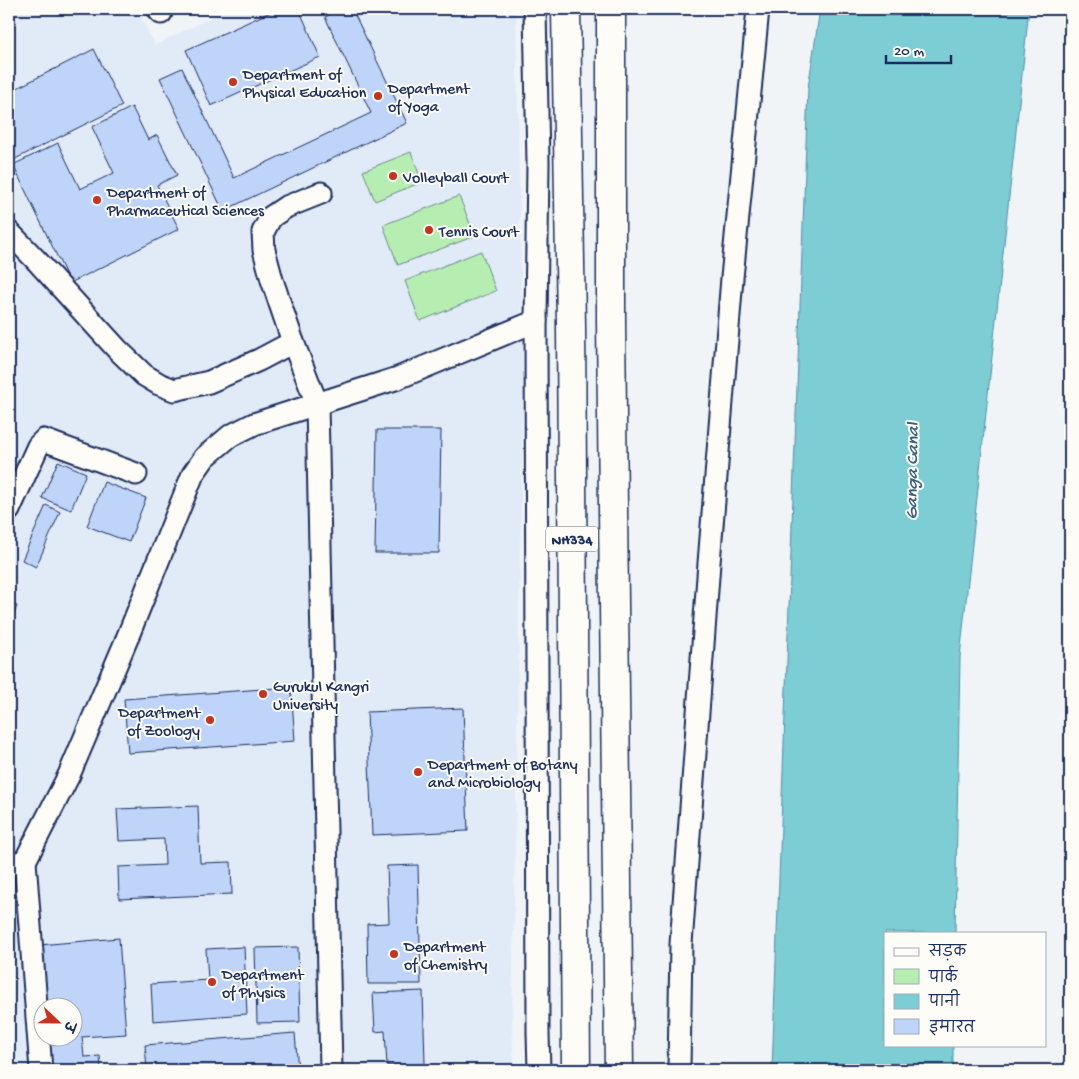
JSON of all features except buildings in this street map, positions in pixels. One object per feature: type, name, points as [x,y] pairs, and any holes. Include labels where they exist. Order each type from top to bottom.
[{"type":"highway","name":"NH334","points":[[566,9],[571,346],[576,1070]]},
{"type":"highway","name":"NH334","points":[[611,9],[611,321],[619,1070]]},
{"type":"street","points":[[535,9],[538,163],[536,321],[539,1070]]},
{"type":"street","points":[[679,1070],[681,944],[732,278],[758,9]]},
{"type":"street","points":[[321,193],[286,207],[271,217],[263,232],[264,250],[272,280],[317,404],[331,1070]]},
{"type":"street","points":[[9,232],[124,356],[144,374],[159,384],[174,390],[209,382],[259,360],[293,342]]},
{"type":"street","points":[[41,1070],[17,863],[68,775],[126,641],[193,474],[205,456],[230,436],[254,424],[398,378],[536,321]]},
{"type":"street","points":[[9,510],[38,446],[44,440],[136,474]]},
{"type":"shaded area","name":"Gurukul Kangri University","points":[[9,9],[137,9],[155,45],[228,9],[516,9],[523,381],[512,1023],[514,1070],[9,1070]]},
{"type":"green space","name":"Volleyball Court","points":[[411,152],[422,182],[375,201],[363,171]]},
{"type":"green space","name":"Tennis Court","points":[[459,196],[475,236],[398,265],[383,225]]},
{"type":"green space","name":"Tennis Court","points":[[481,251],[496,291],[420,321],[405,281]]},
{"type":"water","name":"Ganga Canal","points":[[820,9],[1029,9],[960,657],[955,932],[884,932],[884,1046],[953,1046],[953,1070],[772,1070],[808,88]]},
{"type":"place","name":"Department of Physical Education","points":[[233,82]]},
{"type":"place","name":"Department of Yoga","points":[[378,96]]},
{"type":"place","name":"Volleyball Court","points":[[393,176]]},
{"type":"place","name":"Department of Pharmaceutical Sciences","points":[[97,200]]},
{"type":"place","name":"Tennis Court","points":[[429,230]]},
{"type":"place","name":"Gurukul Kangri University","points":[[263,694]]},
{"type":"place","name":"Department of Zoology","points":[[210,720]]},
{"type":"place","name":"Department of Botany and Microbiology","points":[[418,772]]},
{"type":"place","name":"Department of Chemistry","points":[[394,954]]},
{"type":"place","name":"Department of Physics","points":[[212,982]]}]
